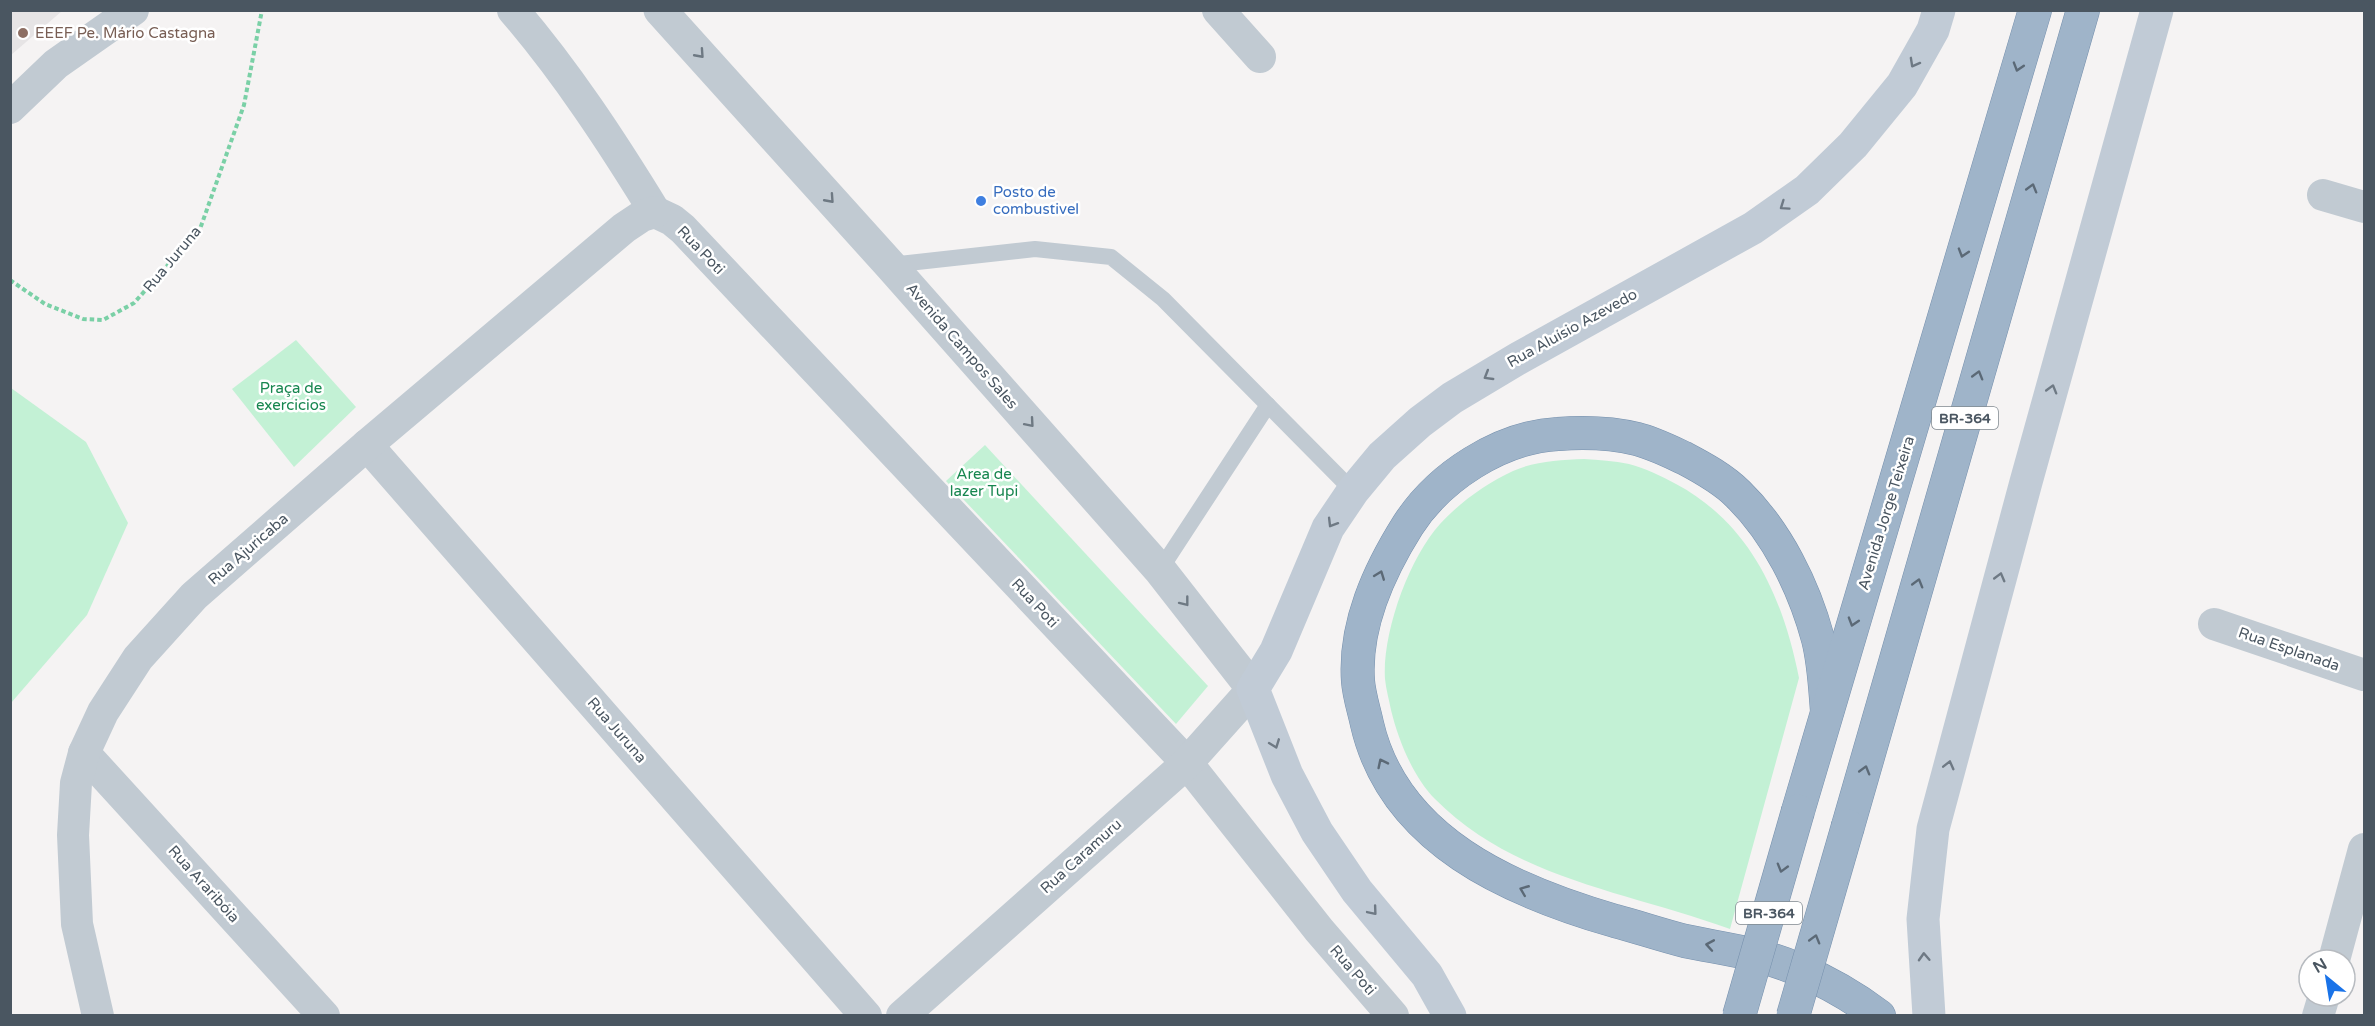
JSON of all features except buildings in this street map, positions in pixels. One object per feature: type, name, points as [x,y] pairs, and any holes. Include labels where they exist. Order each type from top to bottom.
[{"type":"highway","name":"Avenida Jorge Teixeira","points":[[1739,1016],[2035,10]]},
{"type":"highway","name":"BR-364","points":[[1793,1016],[2083,10]]},
{"type":"highway","points":[[1827,711],[1818,638],[1803,596],[1776,542],[1738,494],[1709,472],[1668,450],[1638,439],[1585,432],[1540,435],[1502,447],[1455,475],[1419,508],[1388,557],[1369,606],[1360,639],[1358,682],[1371,741],[1388,776],[1413,815],[1467,860],[1512,885],[1566,907],[1684,941],[1740,951],[1795,968],[1841,990],[1879,1016]]},
{"type":"main road","name":"Rua Aluísio Azevedo","points":[[1253,689],[1276,651],[1329,528],[1353,491],[1382,456],[1420,422],[1452,398],[1519,358],[1753,228],[1807,190],[1853,145],[1902,85],[1933,30],[1939,10]]},
{"type":"main road","points":[[1929,1016],[1923,919],[1933,829],[2029,470],[2157,10]]},
{"type":"main road","points":[[1253,689],[1287,776],[1317,832],[1357,891],[1427,975],[1450,1016]]},
{"type":"street","points":[[10,108],[56,64],[133,10]]},
{"type":"street","points":[[513,10],[544,46],[592,112],[655,212]]},
{"type":"street","name":"Avenida Campos Sales","points":[[660,10],[1160,570],[1253,689]]},
{"type":"street","points":[[1218,10],[1260,57]]},
{"type":"street","points":[[2323,195],[2364,207]]},
{"type":"street","name":"Rua Ajuricaba","points":[[98,1016],[76,914],[73,835],[76,783],[84,753],[103,712],[138,658],[194,597],[367,445],[624,228],[642,216],[655,212]]},
{"type":"street","name":"Rua Poti","points":[[655,212],[672,220],[682,229],[1186,763],[1319,930],[1393,1016]]},
{"type":"street","name":"Rua Juruna","points":[[367,445],[866,1016]]},
{"type":"street","name":"Rua Esplanada","points":[[2214,624],[2364,675]]},
{"type":"street","name":"Rua Caramuru","points":[[902,1016],[1186,763],[1253,689]]},
{"type":"street","name":"Rua Araribóia","points":[[84,753],[324,1016]]},
{"type":"street","points":[[2337,948],[2364,849]]},
{"type":"lane","points":[[890,265],[1035,249],[1111,257],[1163,299],[1353,491]]},
{"type":"lane","points":[[1160,570],[1268,405]]},
{"type":"path","name":"Rua Juruna","points":[[10,280],[45,304],[83,319],[103,320],[134,303],[200,229],[244,105],[262,10]]},
{"type":"shaded area","name":"EEEF Pe. Mário Castagna","points":[[11,10],[62,10],[62,11],[11,55]]},
{"type":"green space","name":"Praça de exercicios","points":[[296,340],[356,407],[294,467],[232,389]]},
{"type":"green space","points":[[11,388],[86,442],[128,523],[87,615],[11,703]]},
{"type":"green space","name":"Area de lazer Tupi","points":[[985,445],[1208,686],[1176,724],[946,481]]},
{"type":"green space","points":[[1584,459],[1618,462],[1641,468],[1676,484],[1702,501],[1725,520],[1744,542],[1760,566],[1784,620],[1799,678],[1730,929],[1574,880],[1536,866],[1500,848],[1466,826],[1427,790],[1407,757],[1394,721],[1385,679],[1388,640],[1408,576],[1429,539],[1440,524],[1456,509],[1493,481],[1539,463]]},
{"type":"place","name":"EEEF Pe. Mário Castagna","points":[[23,33]]},
{"type":"place","name":"Posto de combustivel","points":[[981,201]]}]
